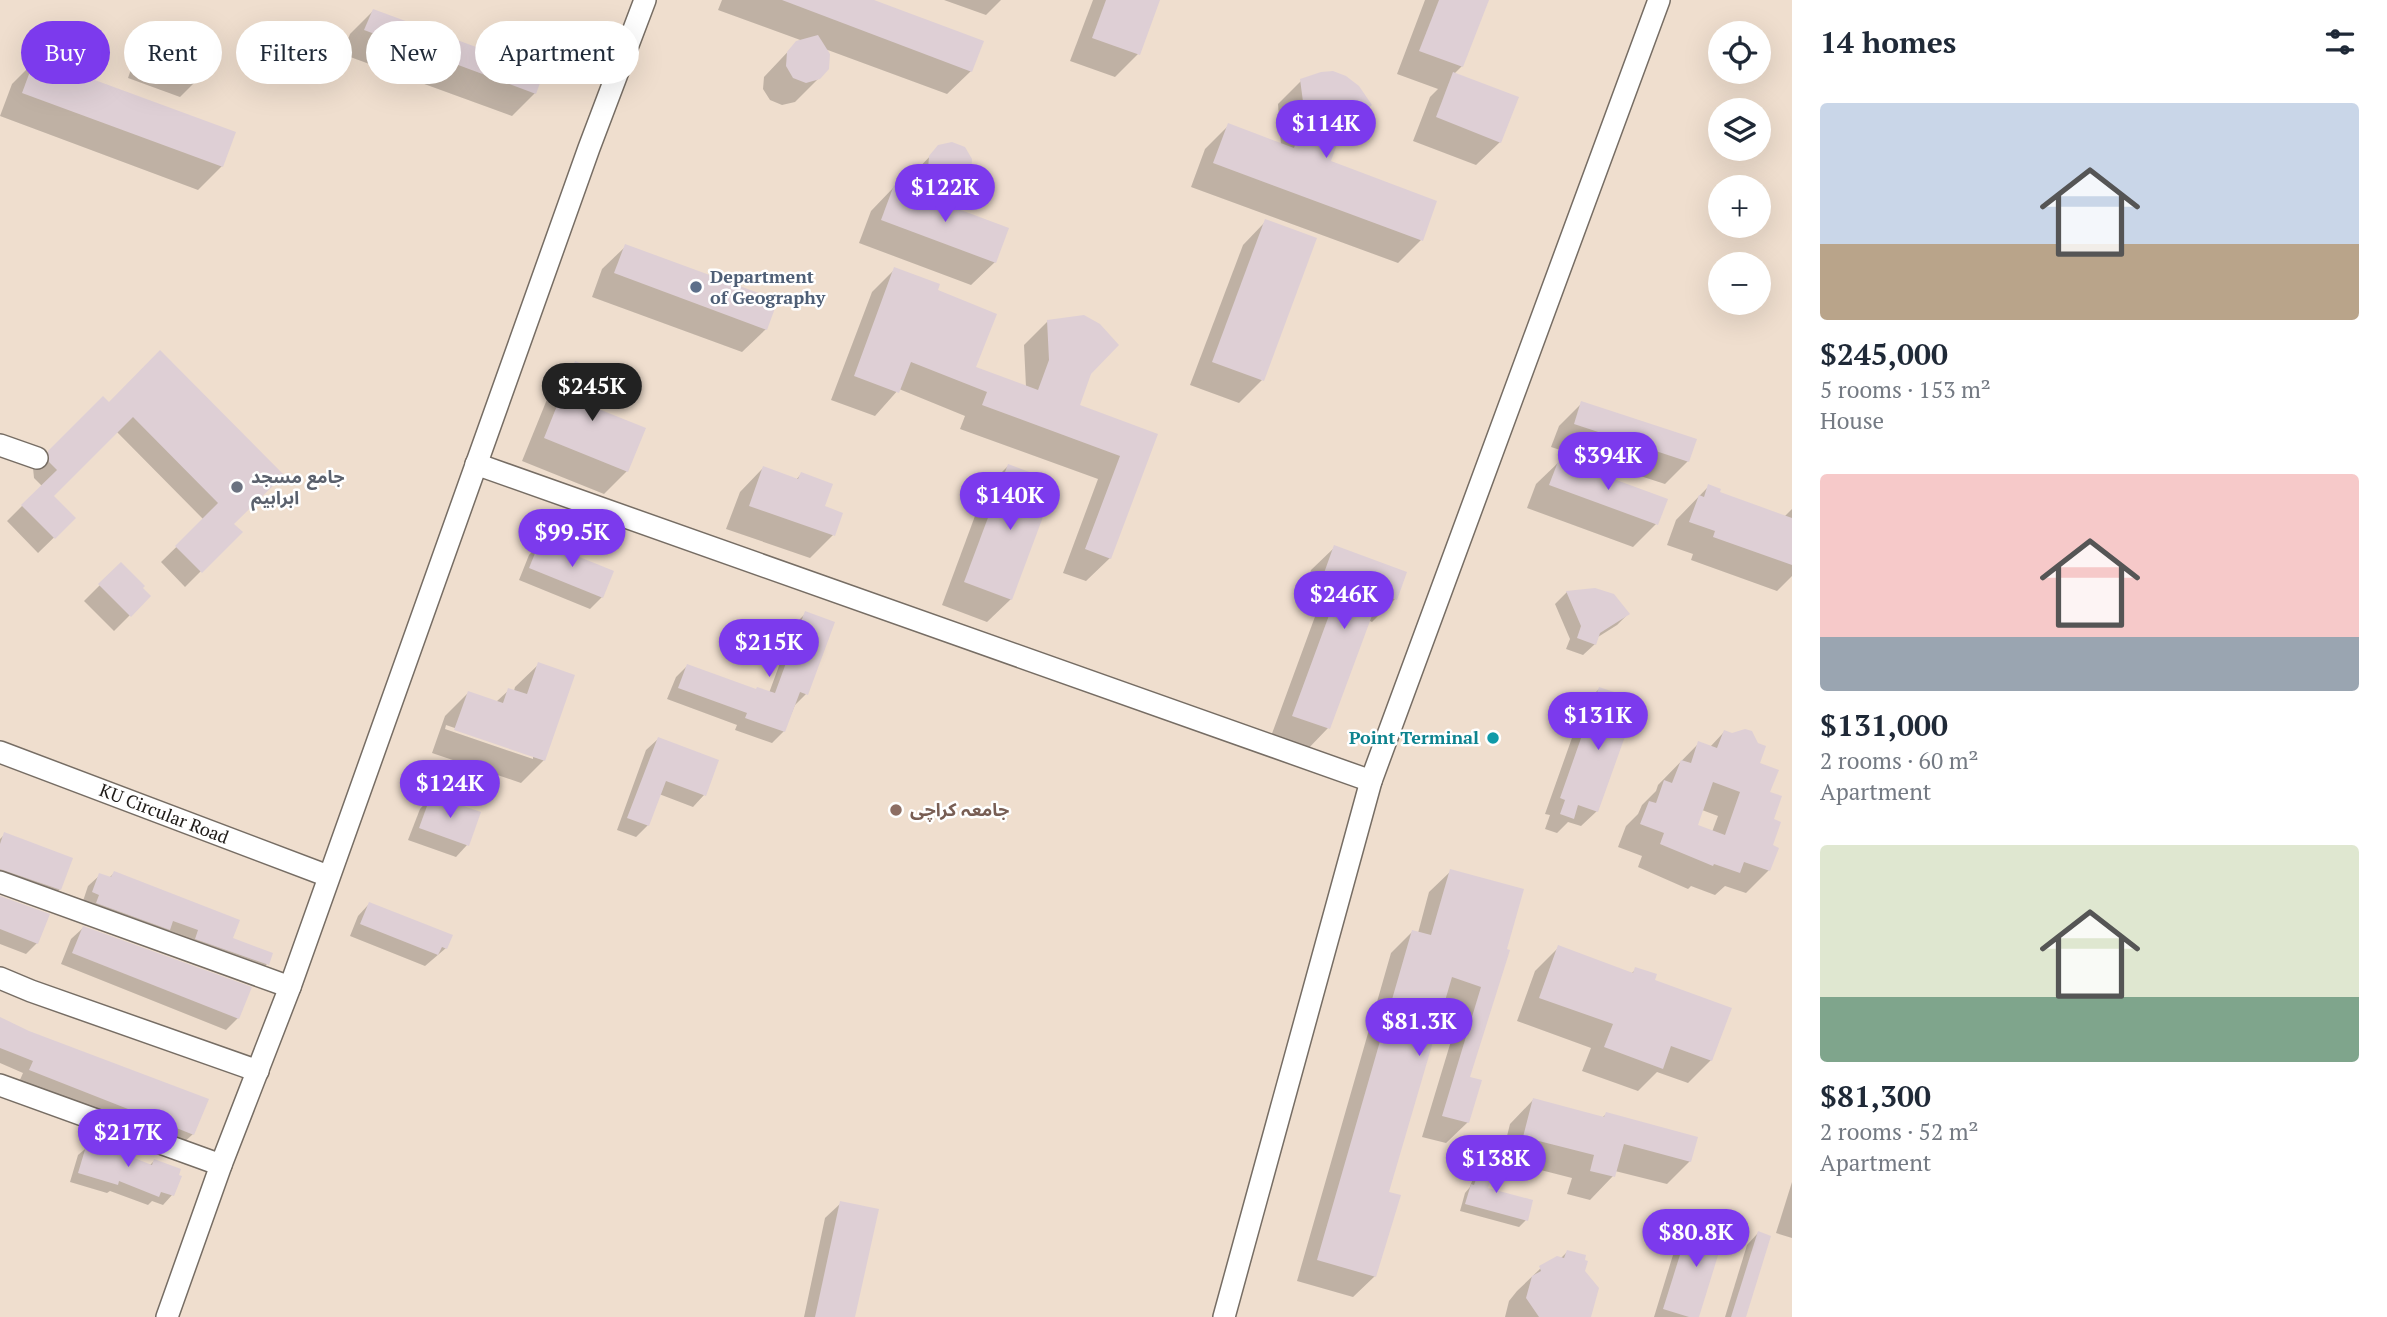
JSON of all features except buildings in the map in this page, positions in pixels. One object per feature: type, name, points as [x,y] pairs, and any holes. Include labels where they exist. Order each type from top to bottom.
[{"type":"street","points":[[167,1317],[221,1165],[290,986],[589,148],[645,0]]},
{"type":"street","points":[[1224,1317],[1371,781],[1659,0]]},
{"type":"street","points":[[0,445],[37,458]]},
{"type":"street","points":[[476,464],[1371,781]]},
{"type":"street","name":"KU Circular Road","points":[[0,752],[328,876]]},
{"type":"street","points":[[0,882],[290,986]]},
{"type":"street","points":[[0,978],[258,1071]]},
{"type":"street","points":[[0,1085],[221,1165]]},
{"type":"shaded area","name":"جامعہ کراچی","points":[[0,0],[1792,0],[1792,1317],[0,1317]]},
{"type":"place","name":"Department of Geography","points":[[696,287]]},
{"type":"place","name":"جامع مسجد ابراہیم","points":[[237,487]]},
{"type":"place","name":"Point Terminal","points":[[1493,738]]},
{"type":"place","name":"جامعہ کراچی","points":[[896,810]]}]
